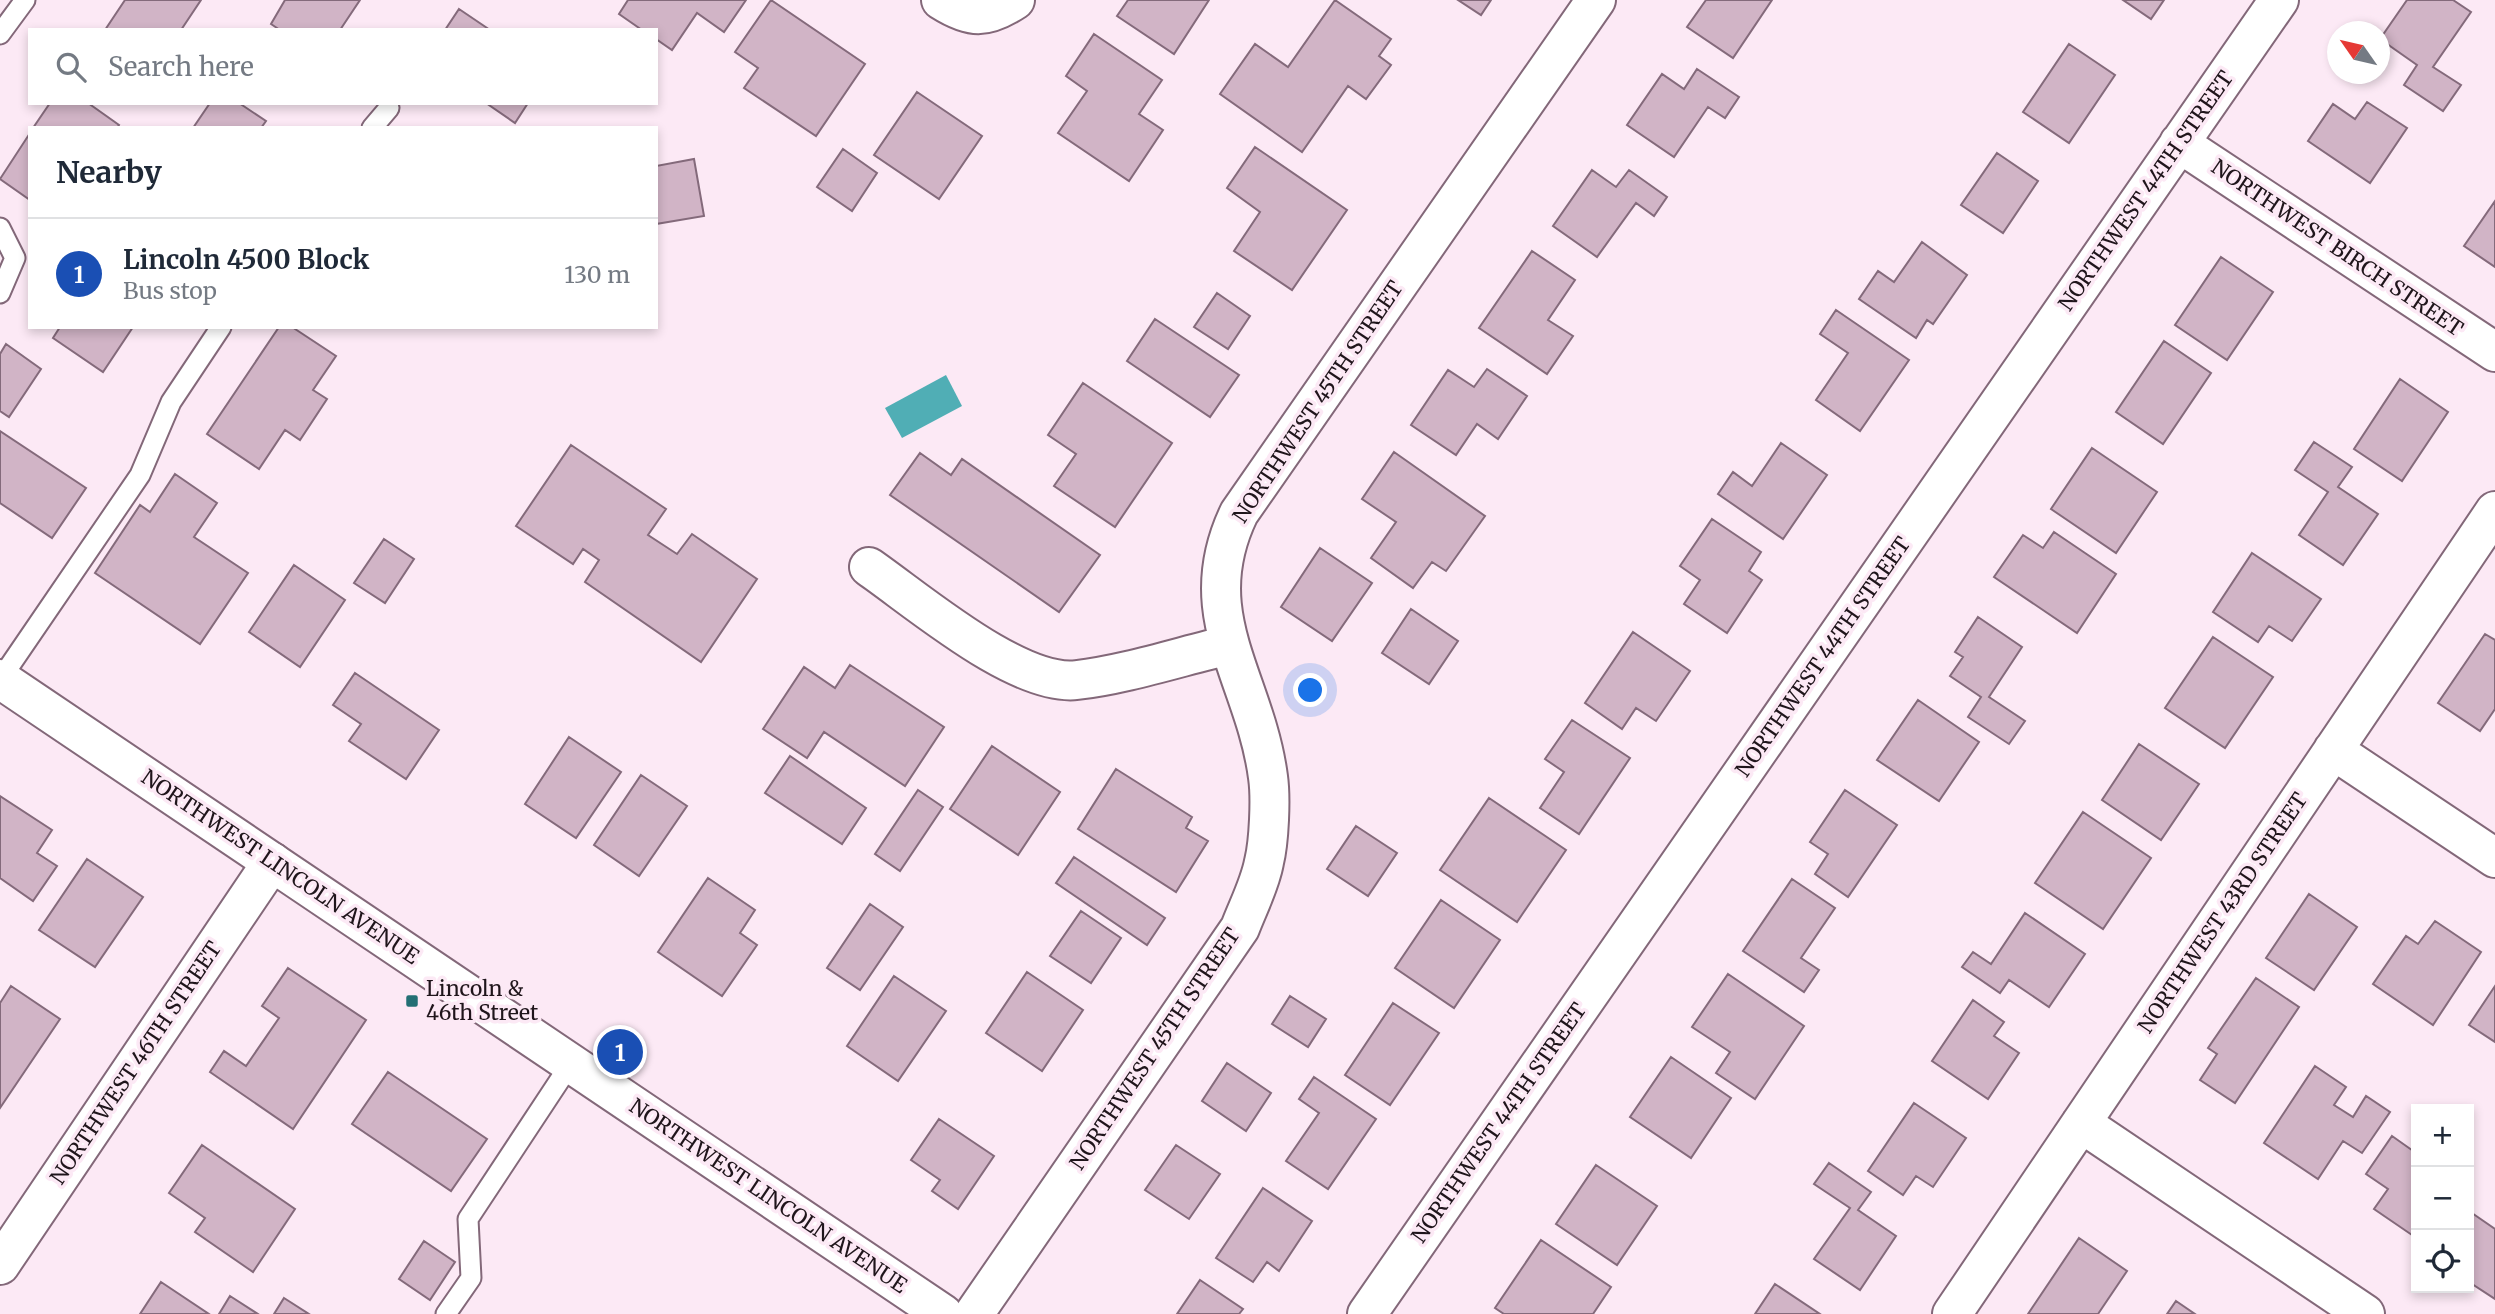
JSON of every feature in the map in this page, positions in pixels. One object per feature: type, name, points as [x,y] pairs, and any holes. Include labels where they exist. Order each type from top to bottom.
[{"type":"street","points":[[941,0],[971,13],[1003,7]]},
{"type":"street","name":"NORTHWEST 45TH STREET","points":[[974,1314],[1240,928],[1264,862],[1269,778],[1253,712],[1229,645],[1219,597],[1220,565],[1239,513],[1596,0]]},
{"type":"street","name":"NORTHWEST 44TH STREET","points":[[1367,1314],[2279,0]]},
{"type":"street","name":"NORTHWEST BIRCH STREET","points":[[2179,143],[2495,352]]},
{"type":"street","name":"NORTHWEST 43RD STREET","points":[[1952,1314],[2495,511]]},
{"type":"street","points":[[869,567],[1010,665],[1043,678],[1076,681],[1229,645]]},
{"type":"street","name":"NORTHWEST LINCOLN AVENUE","points":[[0,679],[943,1314]]},
{"type":"street","points":[[2333,750],[2495,858]]},
{"type":"street","name":"NORTHWEST 46TH STREET","points":[[6,1243],[272,862]]},
{"type":"street","points":[[2081,1123],[2365,1314]]},
{"type":"lane","points":[[0,34],[25,0]]},
{"type":"lane","points":[[374,126],[389,108]]},
{"type":"lane","points":[[0,228],[15,258],[0,293]]},
{"type":"lane","points":[[0,679],[140,475],[171,402],[220,329]]},
{"type":"lane","points":[[446,1314],[471,1278],[467,1219],[571,1063]]},
{"type":"water","points":[[946,375],[962,406],[902,438],[885,408]]},
{"type":"building","points":[[125,0],[201,0],[182,28],[106,28]]},
{"type":"building","points":[[285,0],[360,0],[341,28],[277,28],[271,24]]},
{"type":"building","points":[[628,0],[746,0],[724,32],[697,13],[672,50],[658,40],[658,28],[639,28],[619,14]]},
{"type":"building","points":[[771,0],[865,64],[816,136],[744,88],[758,68],[735,52]]},
{"type":"building","points":[[1128,0],[1209,0],[1174,54],[1117,16]]},
{"type":"building","points":[[1335,0],[1391,39],[1379,56],[1391,65],[1366,99],[1348,86],[1302,152],[1220,94],[1255,44],[1288,67]]},
{"type":"building","points":[[1458,0],[1491,0],[1481,15]]},
{"type":"building","points":[[1706,0],[1772,0],[1733,58],[1687,27]]},
{"type":"building","points":[[2123,0],[2164,0],[2151,19]]},
{"type":"building","points":[[2407,0],[2453,0],[2471,12],[2433,67],[2461,85],[2443,111],[2404,85],[2417,65],[2390,46],[2390,25]]},
{"type":"building","points":[[459,9],[487,28],[446,28]]},
{"type":"building","points":[[1094,34],[1162,80],[1139,114],[1163,130],[1129,181],[1058,133],[1087,91],[1066,76]]},
{"type":"building","points":[[2069,44],[2115,75],[2069,143],[2023,112]]},
{"type":"building","points":[[1697,69],[1739,97],[1725,118],[1708,107],[1674,157],[1627,125],[1662,74],[1684,89]]},
{"type":"building","points":[[917,92],[982,136],[939,199],[874,155]]},
{"type":"building","points":[[2367,102],[2407,128],[2370,183],[2308,141],[2333,104],[2355,119]]},
{"type":"building","points":[[49,105],[91,105],[119,125],[118,126],[34,126]]},
{"type":"building","points":[[209,105],[242,105],[266,121],[262,126],[194,126]]},
{"type":"building","points":[[489,105],[527,105],[515,123]]},
{"type":"building","points":[[28,136],[28,199],[0,179]]},
{"type":"building","points":[[1255,147],[1347,210],[1292,290],[1234,251],[1260,212],[1227,188]]},
{"type":"building","points":[[843,149],[877,173],[852,211],[817,187]]},
{"type":"building","points":[[1997,153],[2038,181],[2003,233],[1961,205]]},
{"type":"building","points":[[694,159],[704,216],[658,224],[658,166]]},
{"type":"building","points":[[1592,170],[1616,187],[1629,170],[1667,197],[1654,216],[1636,203],[1597,257],[1553,226]]},
{"type":"building","points":[[2495,201],[2495,267],[2464,246]]},
{"type":"building","points":[[1922,242],[1967,275],[1933,324],[1927,320],[1916,338],[1859,299],[1878,271],[1894,282]]},
{"type":"building","points":[[1532,251],[1575,280],[1548,320],[1573,336],[1547,374],[1479,328]]},
{"type":"building","points":[[2221,257],[2273,292],[2227,360],[2175,325]]},
{"type":"building","points":[[1217,293],[1250,316],[1228,349],[1194,327]]},
{"type":"building","points":[[1836,310],[1909,360],[1860,431],[1816,400],[1848,353],[1820,334]]},
{"type":"building","points":[[1155,319],[1239,375],[1210,417],[1127,361]]},
{"type":"building","points":[[59,329],[132,329],[103,372],[53,338]]},
{"type":"building","points":[[278,329],[295,329],[336,356],[313,390],[327,399],[300,440],[285,430],[259,469],[207,434]]},
{"type":"building","points":[[2164,341],[2211,373],[2163,444],[2116,412]]},
{"type":"building","points":[[6,344],[41,369],[9,417],[0,411],[0,354]]},
{"type":"building","points":[[1487,369],[1527,396],[1498,439],[1477,424],[1456,455],[1411,425],[1448,370],[1474,387]]},
{"type":"building","points":[[2400,379],[2448,412],[2402,481],[2354,449]]},
{"type":"building","points":[[1083,383],[1172,443],[1115,527],[1054,486],[1076,454],[1048,435]]},
{"type":"building","points":[[0,431],[86,488],[52,538],[0,503]]},
{"type":"building","points":[[2314,442],[2352,467],[2338,487],[2378,514],[2343,565],[2299,535],[2328,492],[2295,470]]},
{"type":"building","points":[[1781,443],[1827,475],[1783,539],[1718,494],[1733,472],[1752,486]]},
{"type":"building","points":[[571,445],[666,509],[648,535],[677,554],[692,534],[757,579],[701,662],[585,582],[599,560],[583,549],[573,564],[516,526]]},
{"type":"building","points":[[2092,448],[2157,492],[2116,553],[2051,509]]},
{"type":"building","points":[[1394,452],[1485,516],[1446,571],[1432,562],[1413,588],[1371,558],[1396,522],[1362,499]]},
{"type":"building","points":[[920,453],[951,475],[962,459],[1100,555],[1059,612],[890,495]]},
{"type":"building","points":[[175,474],[217,503],[194,537],[248,573],[200,644],[95,573],[140,505],[150,512]]},
{"type":"building","points":[[1712,519],[1761,552],[1749,571],[1762,580],[1727,633],[1684,604],[1700,580],[1680,566]]},
{"type":"building","points":[[2054,532],[2116,574],[2077,633],[1994,577],[2023,535],[2043,548]]},
{"type":"building","points":[[384,539],[414,559],[385,603],[354,583]]},
{"type":"building","points":[[1320,548],[1372,583],[1332,641],[1281,607]]},
{"type":"building","points":[[2252,553],[2321,599],[2292,641],[2269,626],[2258,642],[2213,612]]},
{"type":"building","points":[[294,565],[345,600],[300,667],[249,632]]},
{"type":"building","points":[[1411,609],[1458,641],[1429,684],[1382,653]]},
{"type":"building","points":[[1978,617],[2022,647],[1989,697],[2025,721],[2009,744],[1968,717],[1981,697],[1950,676],[1963,657],[1955,652]]},
{"type":"building","points":[[1633,632],[1690,671],[1656,721],[1636,708],[1622,729],[1585,703]]},
{"type":"building","points":[[2485,634],[2495,640],[2495,709],[2480,731],[2438,703]]},
{"type":"building","points":[[2213,637],[2273,677],[2225,748],[2165,708]]},
{"type":"building","points":[[850,665],[944,727],[905,786],[824,732],[807,758],[763,729],[804,667],[835,688]]},
{"type":"building","points":[[355,673],[439,730],[406,779],[349,741],[361,724],[333,705]]},
{"type":"building","points":[[1918,700],[1979,742],[1939,801],[1877,760]]},
{"type":"building","points":[[1572,720],[1630,758],[1579,834],[1540,808],[1564,772],[1545,759]]},
{"type":"building","points":[[569,737],[621,772],[576,838],[525,804]]},
{"type":"building","points":[[2139,744],[2199,784],[2161,840],[2102,800]]},
{"type":"building","points":[[992,746],[1060,792],[1018,855],[950,809]]},
{"type":"building","points":[[790,756],[866,808],[842,844],[765,793]]},
{"type":"building","points":[[1116,769],[1192,817],[1186,828],[1208,841],[1176,892],[1078,829]]},
{"type":"building","points":[[641,775],[687,806],[639,876],[594,845]]},
{"type":"building","points":[[918,790],[943,807],[900,871],[875,854]]},
{"type":"building","points":[[1845,790],[1897,825],[1848,897],[1815,874],[1828,854],[1810,842]]},
{"type":"building","points":[[0,796],[52,830],[37,853],[57,866],[33,901],[0,878]]},
{"type":"building","points":[[1489,798],[1566,850],[1517,922],[1440,870]]},
{"type":"building","points":[[2083,812],[2151,858],[2103,929],[2035,883]]},
{"type":"building","points":[[1356,826],[1397,853],[1368,896],[1327,869]]},
{"type":"building","points":[[1074,857],[1165,918],[1147,945],[1056,883]]},
{"type":"building","points":[[87,859],[143,897],[95,967],[39,930]]},
{"type":"building","points":[[708,878],[755,910],[740,933],[757,945],[722,996],[658,952]]},
{"type":"building","points":[[1792,879],[1835,908],[1801,958],[1819,970],[1804,992],[1743,951]]},
{"type":"building","points":[[2309,894],[2357,927],[2314,990],[2266,958]]},
{"type":"building","points":[[1441,900],[1500,940],[1454,1008],[1395,968]]},
{"type":"building","points":[[870,904],[903,927],[860,990],[827,968]]},
{"type":"building","points":[[1081,911],[1121,938],[1091,983],[1050,956]]},
{"type":"building","points":[[2025,913],[2085,954],[2049,1007],[2009,980],[2000,993],[1962,967],[1973,952],[1991,964]]},
{"type":"building","points":[[2435,921],[2481,952],[2433,1025],[2373,984],[2406,936],[2418,944]]},
{"type":"building","points":[[288,968],[366,1020],[293,1129],[210,1072],[224,1051],[246,1066],[279,1018],[262,1006]]},
{"type":"building","points":[[1027,972],[1083,1010],[1042,1071],[986,1033]]},
{"type":"building","points":[[1728,974],[1804,1026],[1755,1099],[1716,1073],[1730,1052],[1692,1027]]},
{"type":"building","points":[[894,976],[946,1011],[898,1081],[847,1046]]},
{"type":"building","points":[[2256,978],[2299,1007],[2235,1103],[2200,1080],[2217,1054],[2208,1048]]},
{"type":"building","points":[[11,986],[60,1019],[0,1108],[0,1003]]},
{"type":"building","points":[[2495,986],[2495,1042],[2469,1025]]},
{"type":"building","points":[[1290,996],[1326,1019],[1308,1047],[1272,1024]]},
{"type":"building","points":[[1973,1000],[2004,1022],[1994,1036],[2019,1053],[1988,1099],[1932,1061]]},
{"type":"building","points":[[1393,1003],[1439,1033],[1390,1105],[1345,1075]]},
{"type":"building","points":[[1671,1057],[1731,1098],[1691,1158],[1630,1117]]},
{"type":"building","points":[[1227,1063],[1271,1093],[1246,1131],[1202,1101]]},
{"type":"building","points":[[2315,1066],[2346,1087],[2334,1105],[2353,1117],[2366,1096],[2390,1112],[2362,1153],[2343,1141],[2318,1179],[2264,1143]]},
{"type":"building","points":[[388,1072],[487,1139],[451,1191],[352,1124]]},
{"type":"building","points":[[1314,1077],[1376,1119],[1328,1189],[1286,1161],[1319,1113],[1299,1099]]},
{"type":"building","points":[[1914,1103],[1966,1138],[1933,1187],[1916,1176],[1903,1195],[1868,1171]]},
{"type":"building","points":[[939,1119],[994,1156],[958,1209],[932,1191],[940,1180],[911,1160]]},
{"type":"building","points":[[2392,1136],[2411,1149],[2411,1234],[2374,1209],[2388,1189],[2366,1174]]},
{"type":"building","points":[[202,1145],[295,1209],[253,1272],[195,1232],[205,1218],[169,1193]]},
{"type":"building","points":[[1176,1145],[1220,1174],[1189,1219],[1145,1190]]},
{"type":"building","points":[[1829,1163],[1871,1192],[1858,1210],[1896,1236],[1860,1290],[1814,1259],[1850,1208],[1814,1184]]},
{"type":"building","points":[[1596,1165],[1657,1206],[1617,1265],[1556,1224]]},
{"type":"building","points":[[1263,1188],[1312,1221],[1279,1271],[1267,1262],[1253,1282],[1216,1258]]},
{"type":"building","points":[[2474,1214],[2495,1229],[2495,1299],[2474,1285]]},
{"type":"building","points":[[2079,1238],[2127,1271],[2098,1314],[2028,1314]]},
{"type":"building","points":[[1541,1240],[1611,1287],[1593,1314],[1504,1314],[1495,1308]]},
{"type":"building","points":[[424,1241],[455,1262],[430,1300],[399,1279]]},
{"type":"building","points":[[1200,1280],[1243,1309],[1239,1314],[1177,1314]]},
{"type":"building","points":[[161,1282],[209,1314],[140,1314]]},
{"type":"building","points":[[1775,1284],[1820,1314],[1755,1314]]},
{"type":"building","points":[[230,1296],[258,1314],[219,1314]]},
{"type":"building","points":[[284,1298],[309,1314],[274,1314]]},
{"type":"building","points":[[2176,1301],[2195,1314],[2167,1314]]},
{"type":"place","name":"Lincoln & 46th Street","points":[[412,1001]]},
{"type":"place","name":"Lincoln 4500 Block","points":[[620,1052]]}]
